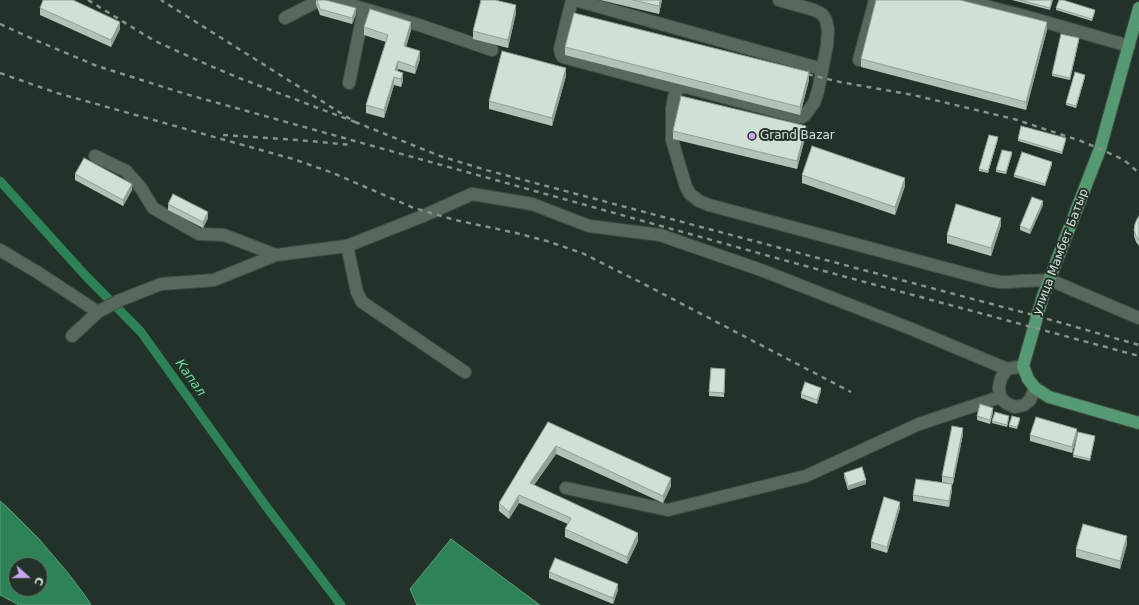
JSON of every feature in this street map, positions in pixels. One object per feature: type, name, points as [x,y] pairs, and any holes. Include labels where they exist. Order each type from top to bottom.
[{"type":"main road","name":"улица Мамбет Батыр","points":[[1022,366],[1043,296],[1100,149],[1139,8]]},
{"type":"main road","points":[[1022,366],[1028,379],[1035,388],[1049,397],[1139,423]]},
{"type":"street","points":[[285,18],[320,0]]},
{"type":"street","points":[[334,0],[359,5],[492,50]]},
{"type":"street","points":[[572,0],[560,50],[563,57],[678,88],[686,87],[792,116],[802,117],[806,115],[814,103],[818,91],[828,38],[828,30],[826,20],[822,14],[807,4],[779,0]]},
{"type":"street","points":[[575,0],[822,69]]},
{"type":"street","points":[[859,60],[875,0]]},
{"type":"street","points":[[962,0],[1028,16],[1129,46]]},
{"type":"street","points":[[349,83],[359,5]]},
{"type":"street","points":[[678,88],[674,97],[672,110],[672,140],[686,187],[690,194],[699,201],[709,205],[989,280],[1000,282],[1050,280],[1139,318]]},
{"type":"street","points":[[95,156],[126,171],[141,188],[154,208],[199,234],[224,235],[276,255]]},
{"type":"street","points":[[72,336],[98,312],[118,301],[161,284],[214,280],[276,255],[347,246],[423,216],[472,194],[532,204],[589,226],[660,236],[762,270],[1007,369],[1022,366]]},
{"type":"street","points":[[347,246],[357,292],[362,302],[465,372]]},
{"type":"street","points":[[0,250],[98,312]]},
{"type":"street","points":[[1007,369],[1001,378],[999,387],[1000,397],[1006,403],[1015,407],[1024,405],[1030,400],[1035,388]]},
{"type":"street","points":[[566,488],[668,510],[806,476],[919,424],[1000,397]]},
{"type":"shaded area","points":[[0,501],[39,539],[68,573],[91,605],[19,605],[0,595]]},
{"type":"shaded area","points":[[451,539],[540,605],[417,605],[410,589]]},
{"type":"building","points":[[43,0],[73,0],[120,22],[111,40],[40,8]]},
{"type":"building","points":[[317,0],[325,0],[356,8],[352,18],[320,9]]},
{"type":"building","points":[[481,0],[495,0],[516,5],[508,40],[473,31]]},
{"type":"building","points":[[633,0],[660,0],[659,6]]},
{"type":"building","points":[[876,0],[960,0],[1047,22],[1026,102],[861,59]]},
{"type":"building","points":[[1020,0],[1052,0],[1050,8]]},
{"type":"building","points":[[1059,0],[1095,10],[1092,19],[1056,8]]},
{"type":"building","points":[[370,9],[411,22],[404,46],[420,51],[415,67],[398,61],[395,70],[403,73],[401,79],[394,77],[384,110],[366,105],[388,35],[364,27]]},
{"type":"building","points":[[574,13],[809,72],[800,107],[565,47]]},
{"type":"building","points":[[1061,34],[1079,38],[1070,78],[1052,74]]},
{"type":"building","points":[[502,51],[566,68],[552,118],[489,101]]},
{"type":"building","points":[[1075,72],[1085,75],[1076,106],[1066,103]]},
{"type":"building","points":[[681,96],[806,126],[797,161],[673,131]]},
{"type":"building","points":[[1021,126],[1066,138],[1062,152],[1018,139]]},
{"type":"building","points":[[989,135],[998,137],[988,171],[979,169]]},
{"type":"building","points":[[812,146],[905,178],[895,207],[802,175]]},
{"type":"building","points":[[1002,150],[1012,152],[1006,172],[996,170]]},
{"type":"building","points":[[1022,152],[1052,162],[1045,184],[1014,175]]},
{"type":"building","points":[[84,158],[132,184],[123,200],[75,174]]},
{"type":"building","points":[[173,194],[208,212],[203,222],[168,204]]},
{"type":"building","points":[[1032,197],[1043,201],[1030,230],[1020,226]]},
{"type":"building","points":[[956,204],[1001,218],[991,248],[947,235]]},
{"type":"building","points":[[1139,216],[1139,240],[1134,230]]},
{"type":"building","points":[[711,368],[725,369],[724,393],[709,392]]},
{"type":"building","points":[[805,382],[821,388],[817,400],[801,394]]},
{"type":"building","points":[[980,404],[993,408],[990,420],[977,416]]},
{"type":"building","points":[[995,412],[1009,416],[1007,425],[992,421]]},
{"type":"building","points":[[1012,416],[1020,418],[1017,427],[1009,425]]},
{"type":"building","points":[[1036,417],[1077,429],[1072,447],[1030,435]]},
{"type":"building","points":[[548,422],[671,478],[663,496],[556,446],[530,483],[638,533],[627,557],[565,529],[571,518],[519,495],[509,512],[499,503]]},
{"type":"building","points":[[952,426],[963,428],[953,478],[942,476]]},
{"type":"building","points":[[1078,432],[1095,436],[1090,459],[1073,455]]},
{"type":"building","points":[[862,467],[866,480],[848,486],[844,473]]},
{"type":"building","points":[[916,479],[952,484],[949,501],[913,495]]},
{"type":"building","points":[[884,497],[900,502],[887,547],[871,542]]},
{"type":"building","points":[[1083,524],[1127,536],[1120,561],[1076,549]]},
{"type":"building","points":[[555,558],[618,584],[613,598],[549,572]]},
{"type":"waterway","name":"Капал","points":[[0,181],[84,274],[141,332],[265,505],[341,605]]},
{"type":"railway","points":[[88,0],[153,40],[239,78],[355,122],[161,0]]},
{"type":"railway","points":[[0,24],[97,66],[189,95],[798,264],[1139,356]]},
{"type":"railway","points":[[798,72],[840,82],[913,95],[1014,119],[1081,141],[1100,149],[1124,160],[1139,173]]},
{"type":"railway","points":[[0,73],[57,93],[293,159],[333,173],[414,208],[455,220],[547,241],[582,253],[851,392]]},
{"type":"railway","points":[[355,122],[440,156],[486,170],[1037,316],[1139,345]]},
{"type":"railway","points":[[223,135],[352,145]]},
{"type":"place","name":"Grand Bazar","points":[[752,136]]}]
